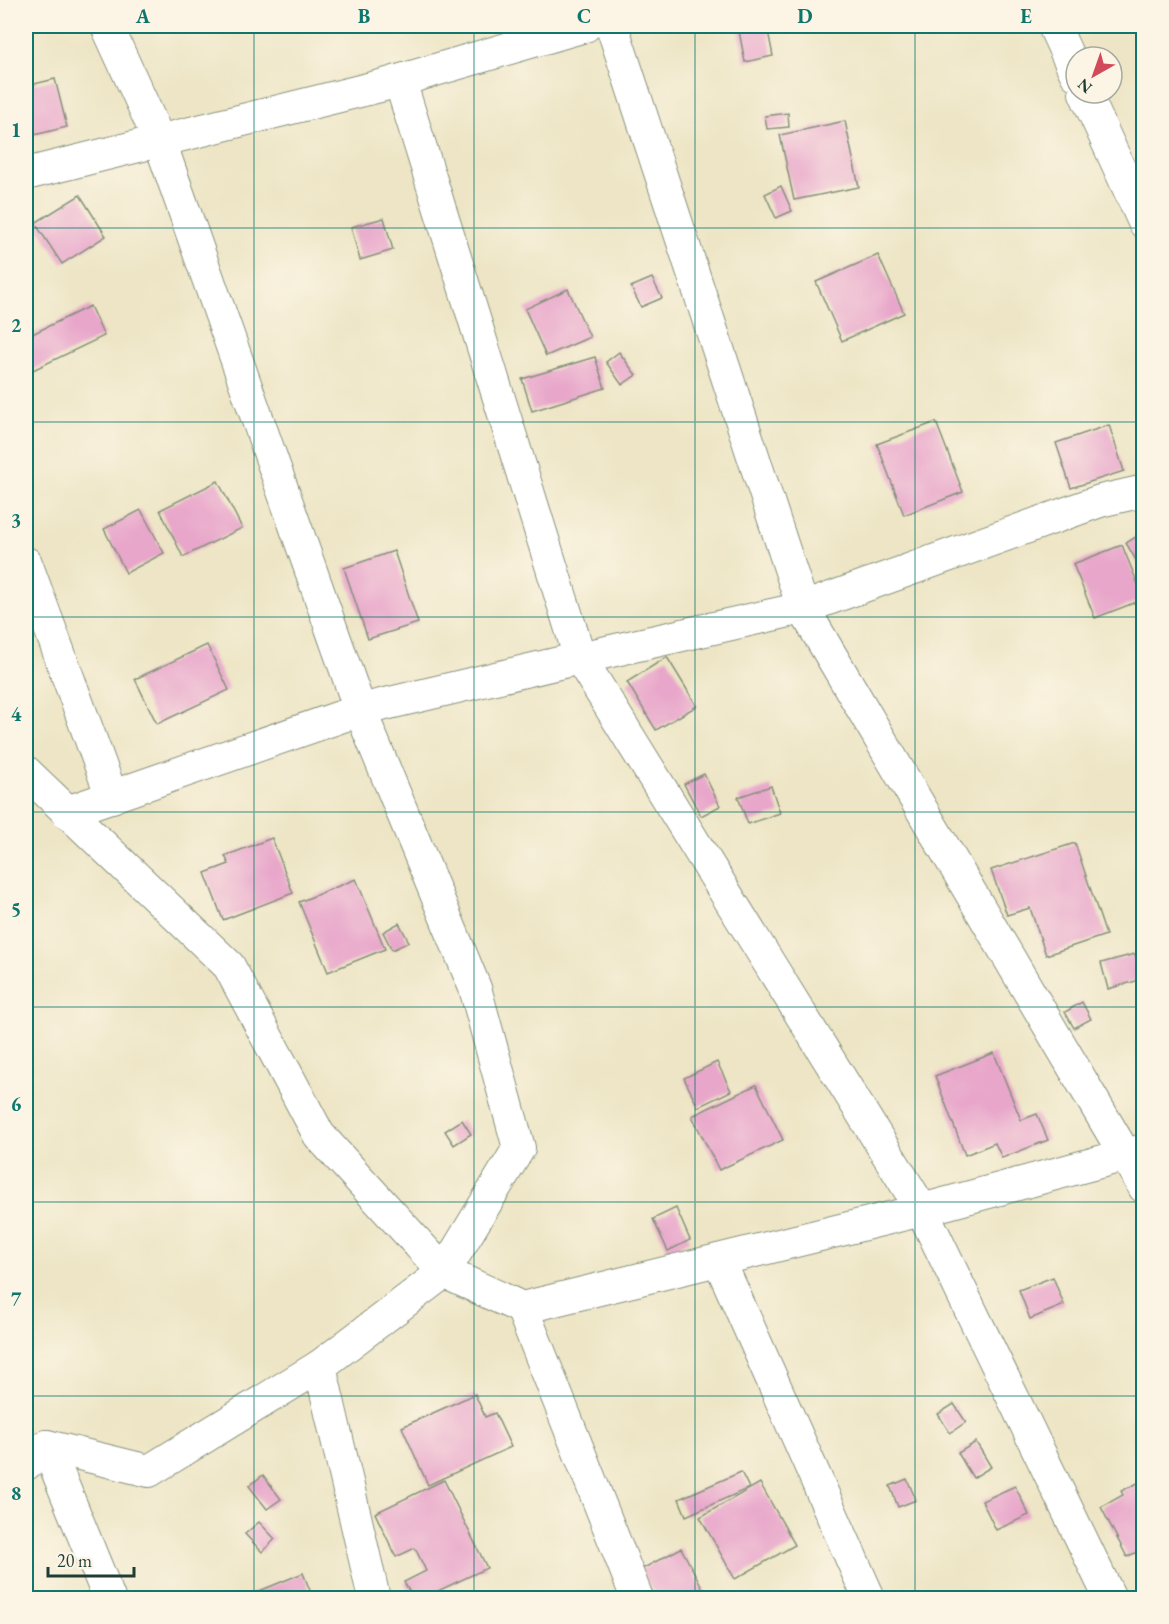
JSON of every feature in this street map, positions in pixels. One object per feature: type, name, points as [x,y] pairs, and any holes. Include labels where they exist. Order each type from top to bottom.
[{"type":"street","points":[[36,1455],[149,1471],[320,1366],[444,1272],[519,1148],[475,988],[360,710],[160,142],[107,26]]},
{"type":"street","points":[[26,174],[400,81],[585,26]]},
{"type":"street","points":[[612,26],[803,608],[1135,1153],[1143,1187]]},
{"type":"street","points":[[1054,26],[1064,48]]},
{"type":"street","points":[[400,81],[580,658],[922,1210],[1110,1599]]},
{"type":"street","points":[[1090,105],[1143,222]]},
{"type":"street","points":[[67,812],[360,710],[803,608],[1100,501],[1143,491]]},
{"type":"street","points":[[26,563],[112,797]]},
{"type":"street","points":[[26,772],[229,966],[319,1135],[444,1272],[522,1308],[922,1210],[1135,1153]]},
{"type":"street","points":[[719,1260],[869,1599]]},
{"type":"street","points":[[522,1308],[637,1599]]},
{"type":"street","points":[[320,1366],[374,1599]]},
{"type":"street","points":[[36,1455],[109,1599]]},
{"type":"building","points":[[26,26],[39,26],[26,30]]},
{"type":"building","points":[[738,26],[767,26],[773,56],[745,62]]},
{"type":"building","points":[[55,79],[67,127],[26,137],[26,86]]},
{"type":"building","points":[[788,113],[789,127],[767,129],[765,116]]},
{"type":"building","points":[[845,121],[859,187],[794,200],[780,135]]},
{"type":"building","points":[[781,186],[792,211],[776,218],[765,194]]},
{"type":"building","points":[[80,195],[106,236],[62,264],[35,223]]},
{"type":"building","points":[[384,218],[393,250],[360,260],[351,227]]},
{"type":"building","points":[[878,255],[904,313],[842,341],[816,282]]},
{"type":"building","points":[[652,278],[662,298],[641,307],[631,287]]},
{"type":"building","points":[[568,289],[590,337],[546,356],[525,309]]},
{"type":"building","points":[[90,306],[104,336],[33,370],[26,353],[26,337]]},
{"type":"building","points":[[619,352],[636,375],[622,385],[606,362]]},
{"type":"building","points":[[595,357],[605,388],[532,411],[522,379]]},
{"type":"building","points":[[936,422],[963,492],[904,515],[877,444]]},
{"type":"building","points":[[1109,425],[1124,471],[1071,488],[1056,443]]},
{"type":"building","points":[[218,481],[242,528],[183,557],[160,510]]},
{"type":"building","points":[[141,510],[164,553],[126,573],[104,529]]},
{"type":"building","points":[[1139,535],[1144,542],[1144,565],[1140,567],[1126,543]]},
{"type":"building","points":[[1122,545],[1144,599],[1095,618],[1073,564]]},
{"type":"building","points":[[394,551],[418,623],[368,639],[344,568]]},
{"type":"building","points":[[207,645],[229,690],[157,724],[135,679]]},
{"type":"building","points":[[667,657],[697,706],[656,730],[627,682]]},
{"type":"building","points":[[704,774],[720,806],[701,816],[684,784]]},
{"type":"building","points":[[771,786],[780,813],[748,824],[738,797]]},
{"type":"building","points":[[272,838],[293,893],[223,920],[205,873],[229,864],[225,856]]},
{"type":"building","points":[[1075,843],[1106,935],[1046,955],[1030,908],[1007,915],[991,870]]},
{"type":"building","points":[[356,879],[385,949],[328,972],[299,902]]},
{"type":"building","points":[[399,923],[409,942],[392,950],[383,932]]},
{"type":"building","points":[[1135,954],[1143,979],[1108,989],[1101,963]]},
{"type":"building","points":[[1082,1002],[1091,1019],[1074,1028],[1065,1012]]},
{"type":"building","points":[[994,1053],[1021,1120],[1037,1114],[1048,1140],[1002,1158],[995,1143],[965,1155],[935,1076]]},
{"type":"building","points":[[717,1062],[731,1091],[698,1107],[684,1078]]},
{"type":"building","points":[[756,1085],[783,1140],[719,1170],[692,1116]]},
{"type":"building","points":[[462,1120],[471,1134],[454,1145],[445,1131]]},
{"type":"building","points":[[676,1208],[690,1240],[668,1251],[653,1219]]},
{"type":"building","points":[[1053,1277],[1064,1305],[1030,1319],[1019,1290]]},
{"type":"building","points":[[475,1394],[485,1417],[495,1413],[511,1447],[428,1485],[402,1427]]},
{"type":"building","points":[[954,1404],[966,1422],[950,1433],[938,1414]]},
{"type":"building","points":[[976,1442],[991,1467],[973,1478],[958,1453]]},
{"type":"building","points":[[741,1472],[749,1488],[686,1516],[679,1499]]},
{"type":"building","points":[[263,1475],[281,1499],[267,1509],[249,1486]]},
{"type":"building","points":[[907,1479],[916,1500],[898,1507],[890,1486]]},
{"type":"building","points":[[444,1480],[487,1568],[423,1598],[413,1598],[404,1582],[426,1571],[415,1548],[396,1557],[375,1513]]},
{"type":"building","points":[[1144,1480],[1144,1548],[1127,1557],[1101,1507],[1123,1495],[1121,1491]]},
{"type":"building","points":[[760,1483],[795,1545],[735,1579],[700,1517]]},
{"type":"building","points":[[1015,1486],[1029,1515],[996,1530],[982,1501]]},
{"type":"building","points":[[259,1522],[275,1539],[262,1552],[245,1534]]},
{"type":"building","points":[[681,1548],[708,1598],[656,1598],[640,1570]]},
{"type":"building","points":[[303,1573],[313,1598],[245,1598],[245,1597]]}]
